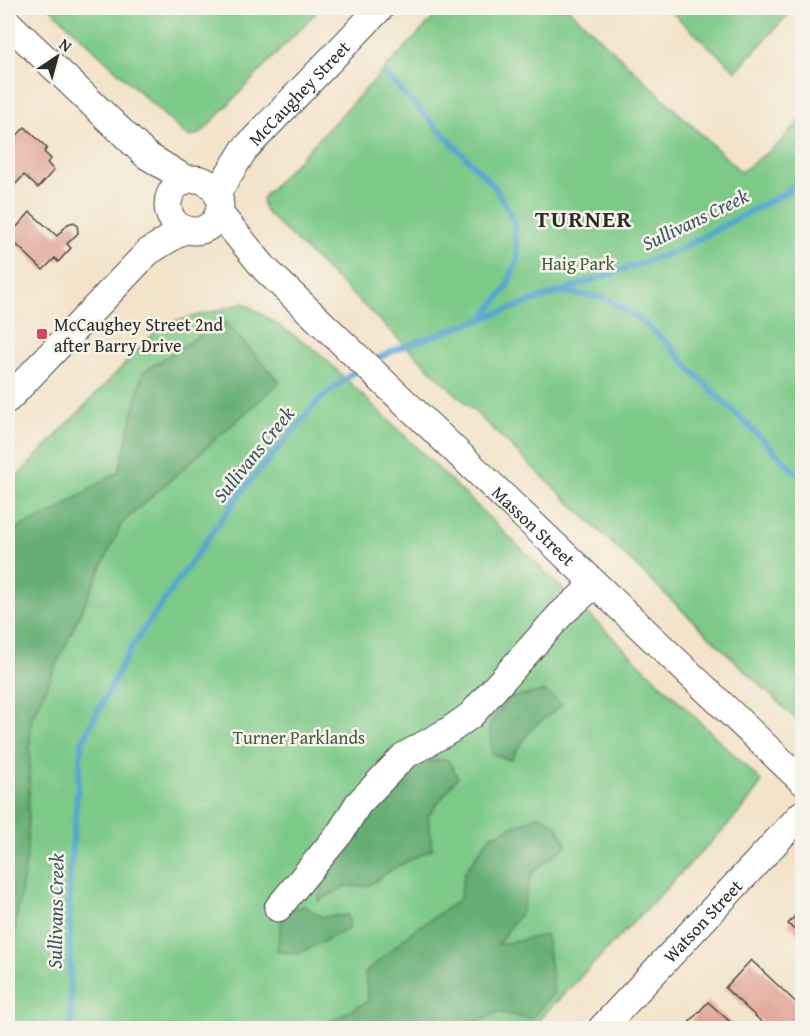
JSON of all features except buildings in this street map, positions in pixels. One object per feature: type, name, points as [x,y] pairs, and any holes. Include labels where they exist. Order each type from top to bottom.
[{"type":"street","name":"McCaughey Street","points":[[8,399],[380,8]]},
{"type":"street","name":"Masson Street","points":[[8,23],[146,155],[194,205],[265,269],[802,781]]},
{"type":"street","points":[[278,908],[340,833],[358,804],[404,756],[450,730],[471,715],[561,615],[595,584]]},
{"type":"street","name":"Watson Street","points":[[602,1029],[802,814]]},
{"type":"green space","points":[[50,8],[320,8],[201,133],[190,137]]},
{"type":"green space","name":"Haig Park","points":[[443,8],[568,8],[741,172],[777,145],[802,119],[802,725],[265,211],[262,200],[265,195]]},
{"type":"green space","points":[[667,8],[794,8],[736,71]]},
{"type":"green space","name":"Turner Parklands","points":[[244,303],[316,350],[762,782],[742,810],[531,1028],[8,1028],[8,486],[162,325]]},
{"type":"green space","points":[[223,320],[280,382],[122,523],[31,720],[27,856],[8,972],[8,532],[58,510],[119,471],[143,372]]},
{"type":"green space","points":[[545,691],[562,705],[532,728],[510,760],[492,754],[489,725],[508,698]]},
{"type":"green space","points":[[448,760],[458,777],[428,816],[432,849],[394,868],[368,886],[346,886],[318,901],[331,853],[366,801],[417,761]]},
{"type":"green space","points":[[541,815],[557,826],[567,845],[532,873],[522,911],[497,945],[546,935],[554,992],[531,1019],[497,1012],[470,1028],[322,1028],[368,1001],[365,973],[413,931],[459,900],[465,872],[490,836]]},
{"type":"green space","points":[[305,906],[321,917],[348,915],[350,928],[298,954],[277,951],[283,911]]},
{"type":"waterway","points":[[310,8],[315,12]]},
{"type":"waterway","points":[[384,73],[495,187],[514,222],[518,258],[506,289],[483,318]]},
{"type":"waterway","name":"Sullivans Creek","points":[[373,361],[399,348],[676,251],[787,192],[802,176]]},
{"type":"waterway","points":[[563,292],[606,298],[639,319],[664,340],[695,374],[802,478]]},
{"type":"waterway","name":"Sullivans Creek","points":[[71,1028],[69,884],[82,742],[132,646],[241,492],[319,400],[359,368]]},
{"type":"place","name":"McCaughey Street 2nd after Barry Drive","points":[[42,334]]},
{"type":"district","name":"TURNER","points":[[584,218]]}]
